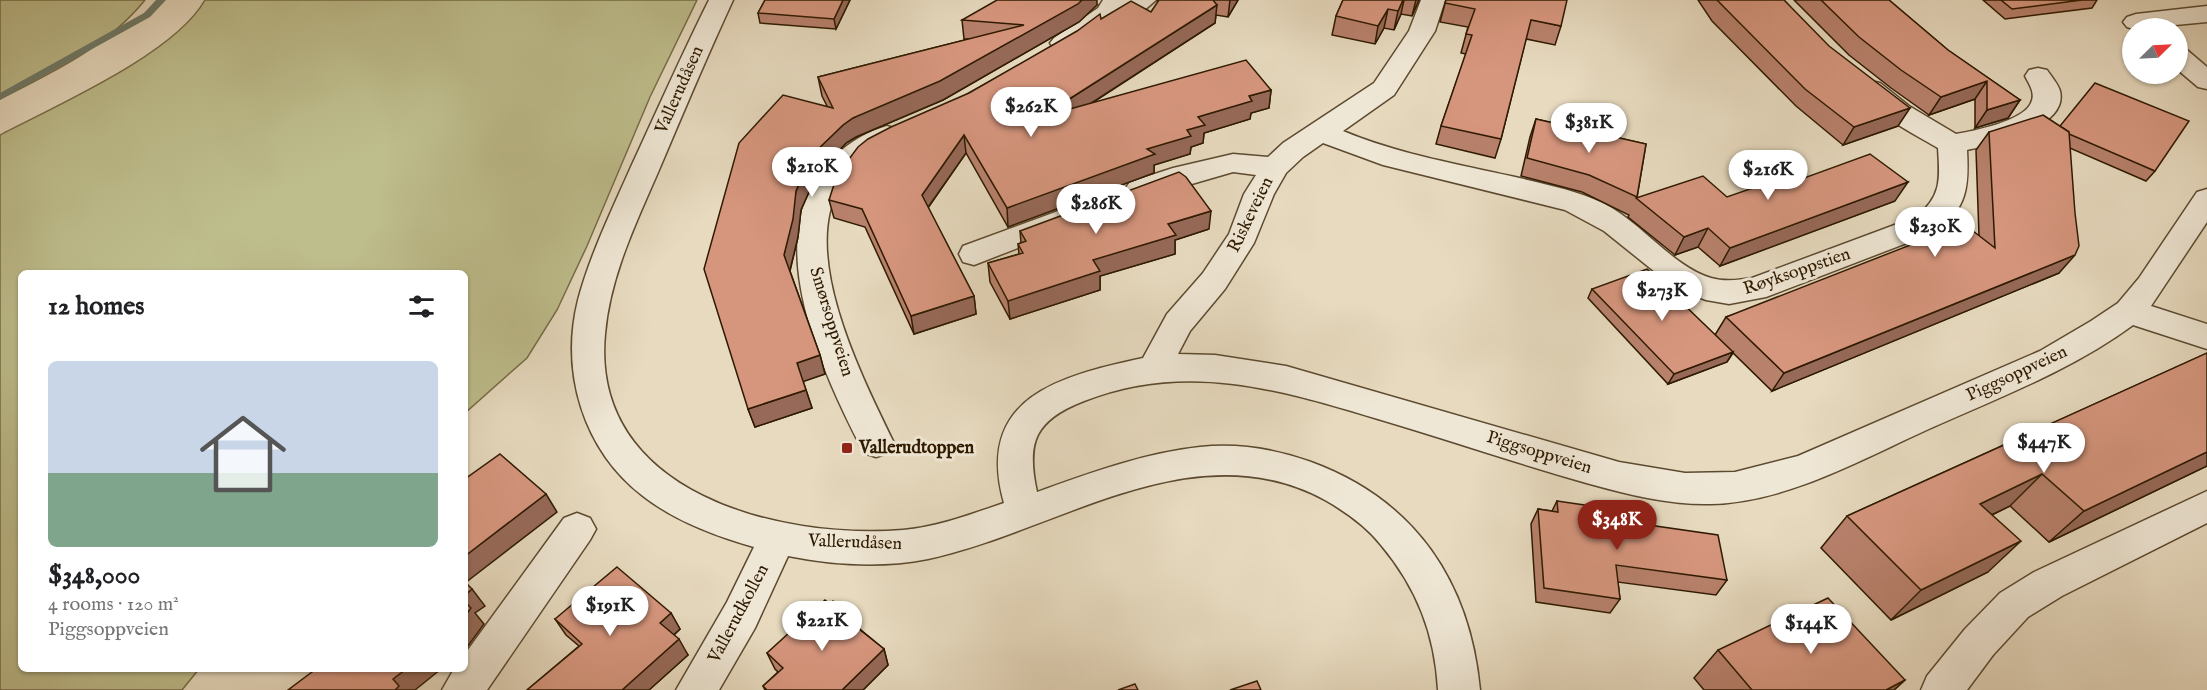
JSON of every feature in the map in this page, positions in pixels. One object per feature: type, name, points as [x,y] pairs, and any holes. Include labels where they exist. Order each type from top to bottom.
[{"type":"street","name":"Vallerudåsen","points":[[721,0],[679,90],[602,270],[589,320],[587,370],[591,393],[601,420],[621,452],[644,479],[670,497],[705,515],[777,538],[830,544],[904,546],[969,531],[1174,464],[1235,459],[1274,464],[1308,475],[1365,506],[1385,522],[1422,568],[1447,618],[1458,672],[1459,690]]},
{"type":"street","points":[[1039,57],[1080,33],[1111,7],[1132,8],[1144,0]]},
{"type":"street","name":"Riskeveien","points":[[1154,368],[1178,323],[1214,281],[1243,236],[1259,194],[1275,167],[1293,150],[1384,89],[1422,31],[1433,0]]},
{"type":"street","points":[[2172,18],[2207,14]]},
{"type":"street","points":[[2188,65],[2207,81]]},
{"type":"street","points":[[1848,71],[1899,112],[1952,144],[2001,133],[2022,124],[2043,109],[2048,98],[2046,86],[2038,76]]},
{"type":"street","name":"Smørsoppveien","points":[[876,443],[845,372],[818,291],[812,258],[814,227],[821,195],[835,173],[848,159],[890,133],[912,126]]},
{"type":"street","name":"Røyksoppstien","points":[[1322,132],[1367,151],[1529,190],[1593,210],[1612,220],[1684,279],[1706,290],[1722,293],[1739,293],[1755,289],[1927,224],[1949,203],[1954,174],[1952,144]]},
{"type":"street","points":[[1119,198],[1157,183],[1225,164],[1249,163],[1275,167]]},
{"type":"street","name":"Piggsoppveien","points":[[1025,512],[1017,489],[1013,452],[1020,432],[1028,420],[1039,409],[1057,398],[1086,385],[1154,368],[1211,366],[1272,375],[1618,477],[1676,486],[1722,488],[1750,484],[1808,467],[2052,360],[2103,330],[2129,311],[2150,286],[2207,199]]},
{"type":"street","points":[[974,254],[1081,212]]},
{"type":"street","points":[[2129,311],[2207,337]]},
{"type":"street","points":[[1942,690],[1979,642],[2014,605],[2048,584],[2207,506]]},
{"type":"street","points":[[463,690],[577,529]]},
{"type":"street","name":"Vallerudkollen","points":[[697,690],[741,615],[777,538]]},
{"type":"shaded area","points":[[0,0],[145,0],[114,32],[96,45],[59,68],[0,99]]},
{"type":"shaded area","points":[[205,0],[697,0],[650,97],[587,246],[557,310],[527,358],[468,410],[468,270],[18,270],[18,672],[197,672],[182,690],[0,690],[0,135],[112,77],[168,40],[190,20]]},
{"type":"building","points":[[765,0],[843,0],[834,19],[758,13]]},
{"type":"building","points":[[997,0],[1082,0],[940,81],[853,118],[812,155],[796,191],[793,219],[784,255],[820,355],[797,363],[806,390],[748,409],[704,269],[739,143],[783,95],[833,108],[818,77],[1024,25],[962,20]]},
{"type":"building","points":[[1159,0],[1213,0],[1217,5],[1041,117],[1246,60],[1271,90],[1249,96],[1252,101],[1198,117],[1205,125],[1187,130],[1191,136],[1147,149],[1155,154],[1007,208],[964,135],[922,195],[974,296],[911,316],[862,209],[829,200],[837,175],[858,147],[891,127],[969,93],[1077,31],[1100,14],[1101,19],[1131,1],[1151,12]]},
{"type":"building","points":[[1343,0],[1403,0],[1398,11],[1388,9],[1378,26],[1336,16]]},
{"type":"building","points":[[1446,0],[1567,0],[1561,26],[1531,20],[1501,139],[1441,126],[1472,35],[1466,34],[1475,9],[1445,3]]},
{"type":"building","points":[[1717,0],[1784,0],[1829,46],[1910,108],[1854,127],[1805,89]]},
{"type":"building","points":[[1821,0],[1889,0],[1948,50],[2020,100],[1987,110],[1987,81],[1941,97],[1901,70],[1859,37]]},
{"type":"building","points":[[2001,0],[2082,0],[2012,9]]},
{"type":"building","points":[[2095,83],[2189,121],[2155,171],[2069,134],[2060,126]]},
{"type":"building","points":[[2043,115],[2069,132],[2079,246],[2075,255],[1784,373],[1726,317],[1964,224],[1995,248],[1989,132]]},
{"type":"building","points":[[1536,119],[1646,144],[1637,197],[1589,175],[1527,158]]},
{"type":"building","points":[[1870,154],[1908,182],[1730,248],[1708,228],[1684,237],[1636,198],[1703,176],[1727,197],[1764,184],[1771,190]]},
{"type":"building","points":[[1179,172],[1186,177],[1211,211],[1168,224],[1176,235],[1093,260],[1100,271],[1008,301],[988,263],[1023,253],[1018,244],[1026,241],[1020,231]]},
{"type":"building","points":[[1647,269],[1733,352],[1674,374],[1592,289]]},
{"type":"building","points":[[2207,353],[2207,452],[2084,511],[2042,474],[1980,504],[2021,541],[1921,590],[1847,516]]},
{"type":"building","points":[[500,454],[546,494],[468,554],[468,477]]},
{"type":"building","points":[[1557,501],[1598,507],[1600,518],[1718,535],[1727,580],[1616,565],[1620,599],[1544,588],[1538,509],[1558,512]]},
{"type":"building","points":[[617,567],[671,613],[660,623],[679,639],[622,690],[527,690],[582,644],[555,619]]},
{"type":"building","points":[[1828,598],[1905,680],[1886,690],[1752,690],[1718,650]]},
{"type":"building","points":[[825,600],[830,604],[833,601],[858,622],[854,625],[884,649],[842,690],[767,690],[763,686],[783,668],[767,653]]},
{"type":"building","points":[[312,672],[402,672],[393,679],[399,686],[395,690],[288,690]]},
{"type":"building","points":[[1257,681],[1261,690],[1230,690]]},
{"type":"building","points":[[1135,684],[1138,690],[1118,690]]},
{"type":"waterway","points":[[0,97],[147,15],[161,0]]},
{"type":"place","name":"Vallerudtoppen","points":[[847,448]]}]
